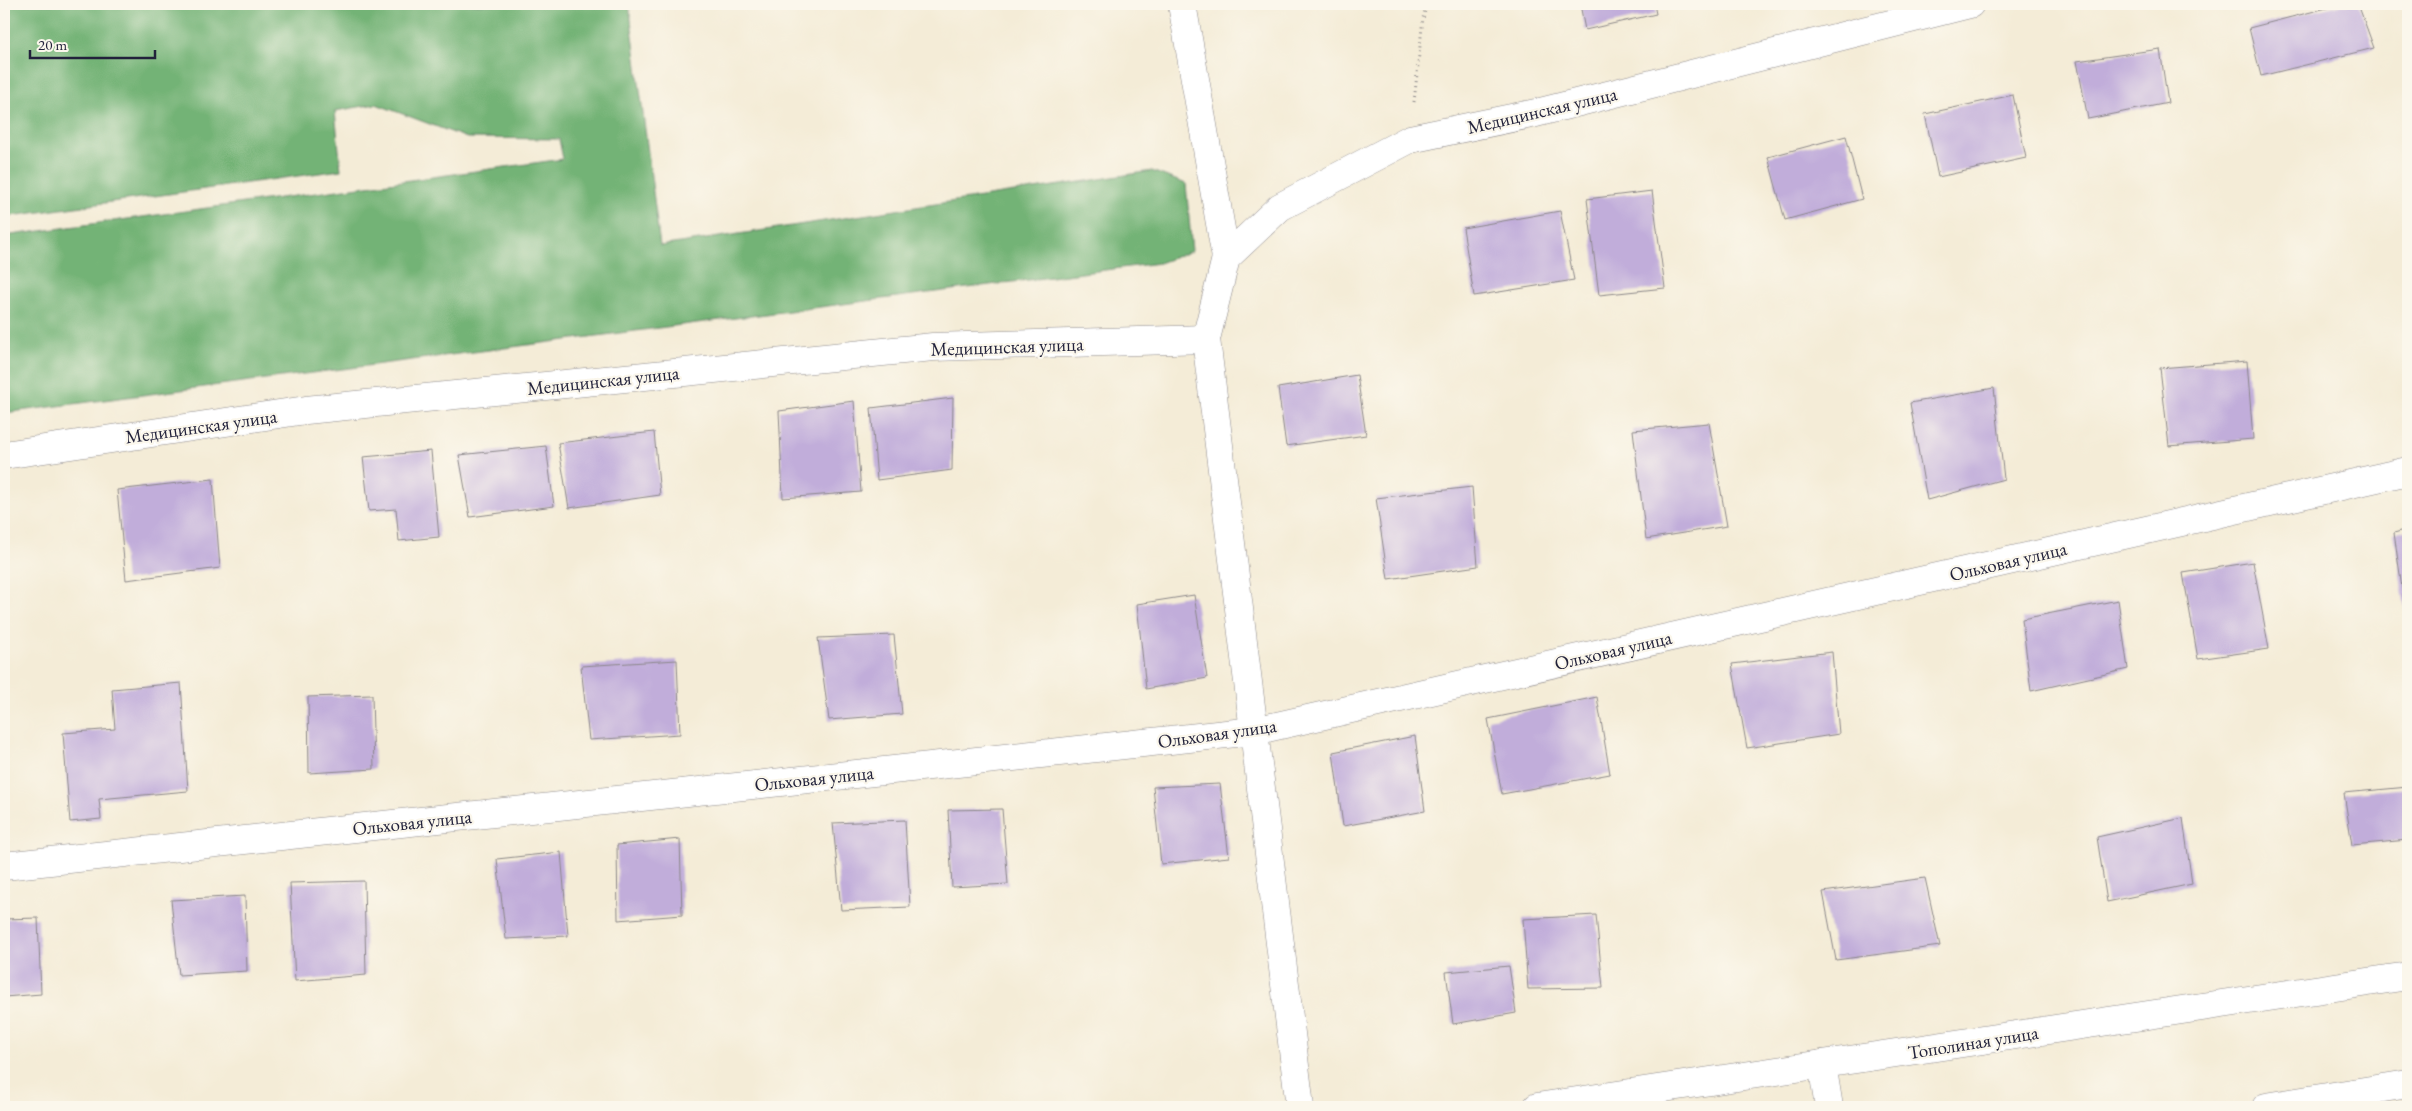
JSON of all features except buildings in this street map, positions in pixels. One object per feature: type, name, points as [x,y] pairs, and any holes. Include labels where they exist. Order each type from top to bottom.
[{"type":"street","points":[[1182,4],[1226,258],[1206,340],[1300,1107]]},
{"type":"street","name":"Медицинская улица","points":[[1226,258],[1280,207],[1410,139],[1536,113],[1970,4]]},
{"type":"street","name":"Медицинская улица","points":[[4,455],[306,410],[933,347],[1206,340]]},
{"type":"street","name":"Ольховая улица","points":[[4,866],[1254,731],[2408,471]]},
{"type":"street","name":"Тополиная улица","points":[[1537,1107],[2408,976]]},
{"type":"street","points":[[1822,1064],[1829,1107]]},
{"type":"street","points":[[2266,1107],[2408,1084]]},
{"type":"path","points":[[1410,139],[1423,18],[1427,4]]},
{"type":"green space","points":[[4,4],[629,4],[660,246],[1152,171],[1186,184],[1192,251],[1159,263],[4,413],[4,236],[563,159],[559,139],[467,138],[376,104],[335,111],[341,170],[4,217]]}]
